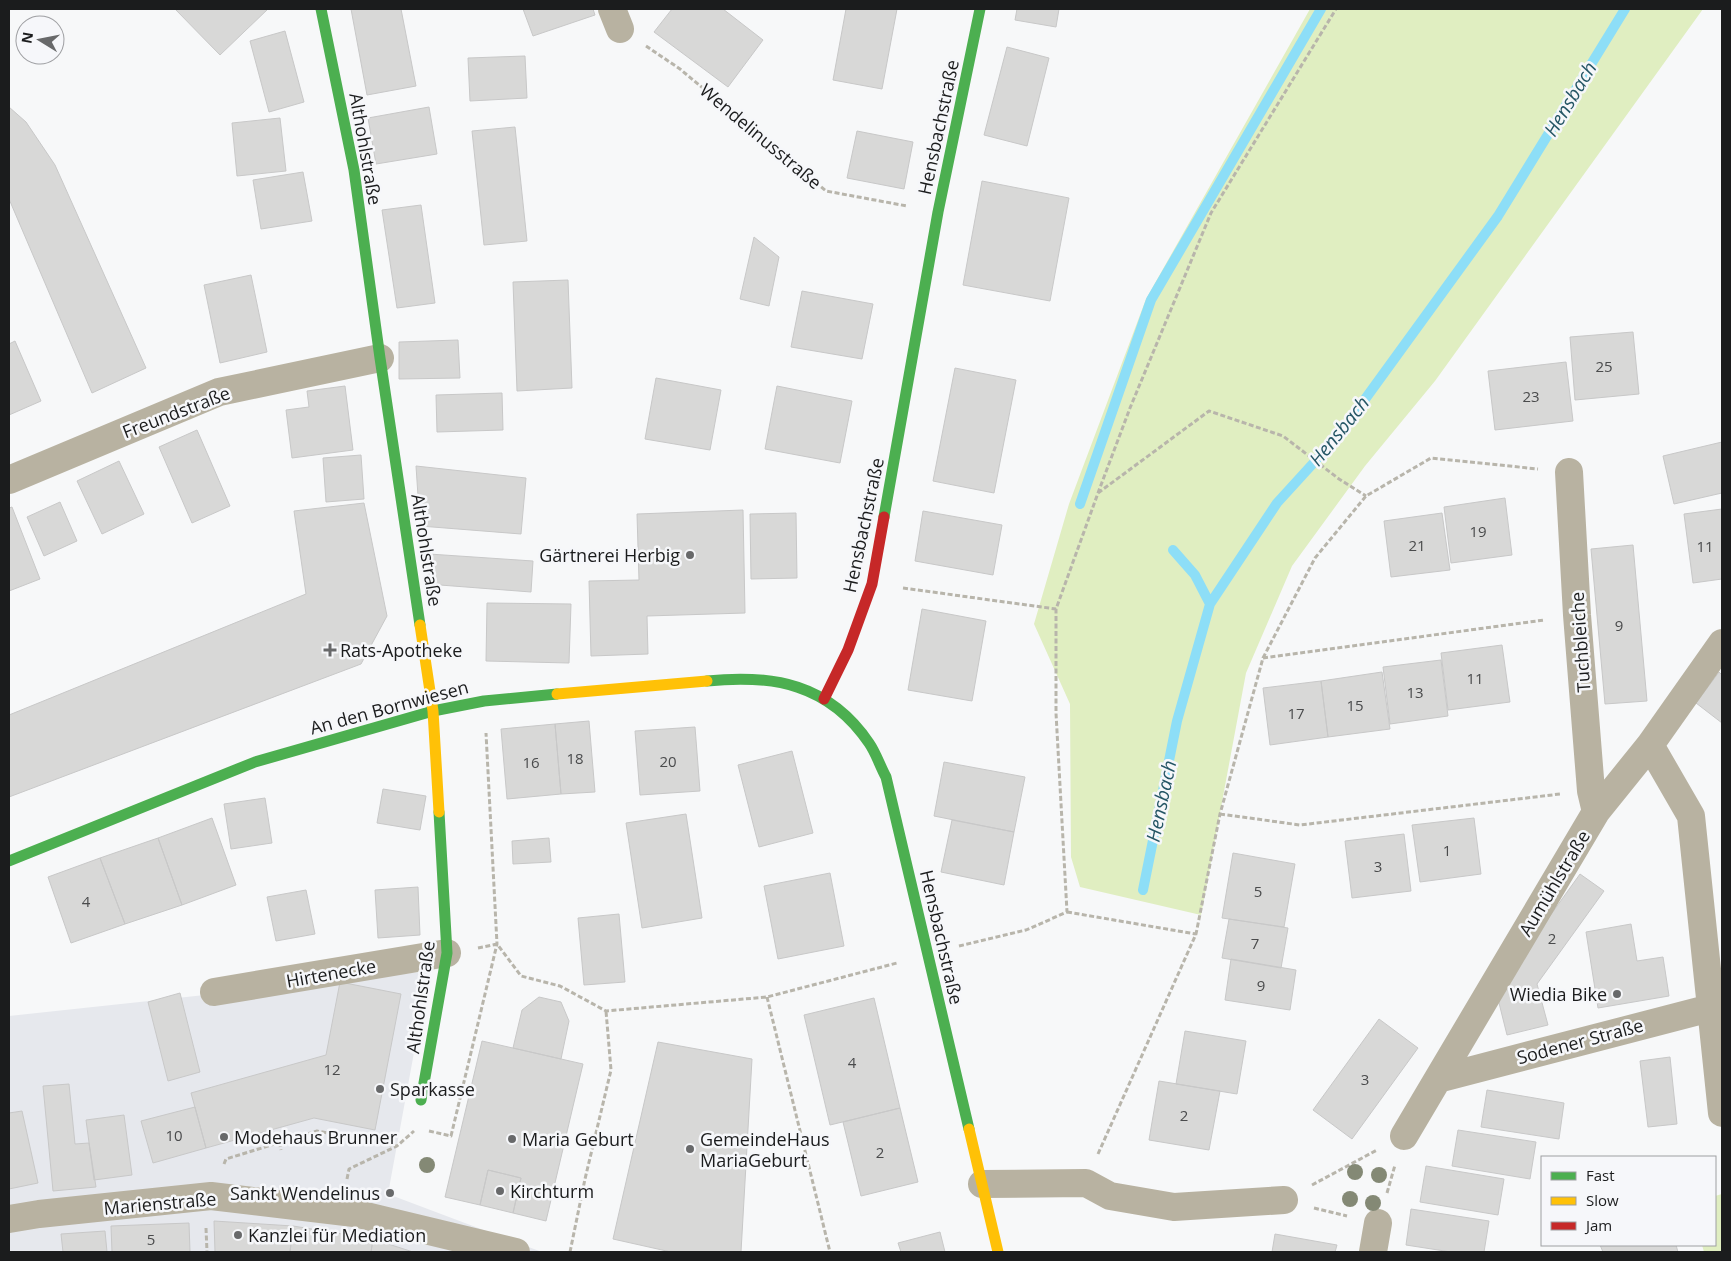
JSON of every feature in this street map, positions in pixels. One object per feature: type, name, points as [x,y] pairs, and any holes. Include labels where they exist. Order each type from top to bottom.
[{"type":"street","name":"Althohlstraße","points":[[321,9],[354,170],[433,711],[447,953],[421,1100]]},
{"type":"street","name":"Hensbachstraße","points":[[980,9],[938,212],[872,584],[848,650],[824,699],[847,717],[869,743],[886,777],[998,1252]]},
{"type":"street","name":"Freundstraße","points":[[9,480],[219,392],[380,358]]},
{"type":"street","name":"Tuchbleiche","points":[[1569,472],[1577,615],[1593,801]]},
{"type":"street","name":"Aumühlstraße","points":[[1404,1136],[1438,1079],[1593,801],[1650,746],[1722,644]]},
{"type":"street","name":"An den Bornwiesen","points":[[9,861],[254,762],[433,711],[484,701],[734,678],[780,682],[804,688],[824,699]]},
{"type":"street","points":[[1650,746],[1690,816],[1717,1006],[1722,1113]]},
{"type":"street","name":"Hirtenecke","points":[[214,992],[447,953]]},
{"type":"street","name":"Sodener Straße","points":[[1438,1079],[1717,1006]]},
{"type":"street","points":[[982,1184],[1086,1182],[1110,1196],[1174,1207],[1284,1200]]},
{"type":"street","name":"Marienstraße","points":[[9,1219],[39,1214],[212,1196],[354,1213],[516,1252]]},
{"type":"street","points":[[1372,1252],[1378,1223]]},
{"type":"path","points":[[1067,912],[1056,713],[1056,610],[1098,493],[1210,213],[1336,9]]},
{"type":"path","name":"Wendelinusstraße","points":[[616,19],[680,69],[826,191],[938,212]]},
{"type":"path","points":[[1098,493],[1209,411],[1283,436],[1339,479],[1366,496]]},
{"type":"path","points":[[1086,1182],[1196,934],[1220,814],[1263,658],[1314,558],[1366,496],[1431,458],[1569,472]]},
{"type":"path","points":[[872,584],[1056,610]]},
{"type":"path","points":[[1263,658],[1577,615]]},
{"type":"path","points":[[1220,814],[1300,825],[1593,801]]},
{"type":"path","points":[[447,953],[497,944],[521,976],[560,986],[606,1011],[767,997],[881,968],[927,954],[1026,930],[1067,912],[1196,934]]},
{"type":"path","points":[[767,997],[830,1252]]},
{"type":"path","points":[[570,1252],[585,1179],[612,1070],[606,1011]]},
{"type":"path","points":[[349,1169],[397,1146],[416,1129]]},
{"type":"path","points":[[212,1196],[226,1159],[317,1131],[397,1146]]},
{"type":"path","points":[[1284,1200],[1404,1136]]},
{"type":"path","points":[[1284,1200],[1378,1223],[1404,1136]]},
{"type":"path","points":[[278,1142],[281,1150]]},
{"type":"shaded area","points":[[429,971],[388,1194],[542,1252],[9,1252],[9,1016]]},
{"type":"green space","points":[[1310,9],[1703,9],[1435,381],[1365,466],[1292,566],[1246,673],[1201,915],[1080,887],[1071,857],[1070,704],[1034,624],[1069,504],[1146,299]]},
{"type":"green space","points":[[1722,1194],[1722,1252],[1704,1252],[1702,1246],[1716,1246],[1716,1196]]},
{"type":"building","points":[[175,9],[268,9],[220,55]]},
{"type":"building","points":[[351,9],[401,9],[416,86],[367,95]]},
{"type":"building","points":[[523,9],[593,9],[595,15],[533,36]]},
{"type":"building","points":[[672,9],[723,9],[763,40],[728,87],[654,32]]},
{"type":"building","points":[[846,9],[897,9],[882,89],[833,80]]},
{"type":"building","points":[[1017,9],[1059,9],[1056,27],[1015,20]]},
{"type":"building","points":[[285,31],[304,102],[269,112],[250,41]]},
{"type":"building","points":[[1007,47],[1049,58],[1027,146],[984,135]]},
{"type":"building","points":[[525,56],[527,98],[470,101],[468,58]]},
{"type":"building","points":[[9,107],[26,122],[55,165],[146,368],[92,393],[9,199]]},
{"type":"building","points":[[429,107],[437,154],[376,164],[368,118]]},
{"type":"building","points":[[280,118],[286,171],[237,176],[232,123]]},
{"type":"building","points":[[515,127],[527,241],[484,245],[472,131]]},
{"type":"building","points":[[857,131],[913,142],[904,189],[847,178]]},
{"type":"building","points":[[303,172],[312,221],[261,229],[253,180]]},
{"type":"building","points":[[982,181],[1069,198],[1050,301],[963,285]]},
{"type":"building","points":[[421,205],[435,303],[397,308],[382,210]]},
{"type":"building","points":[[754,237],[779,257],[769,306],[740,299]]},
{"type":"building","points":[[251,275],[267,352],[220,363],[204,285]]},
{"type":"building","points":[[568,280],[572,388],[517,391],[513,282]]},
{"type":"building","points":[[802,291],[873,304],[862,359],[791,347]]},
{"type":"building","points":[[1633,332],[1639,394],[1575,400],[1570,337]]},
{"type":"building","points":[[458,340],[460,378],[399,379],[399,342]]},
{"type":"building","points":[[15,341],[41,401],[9,415],[9,344]]},
{"type":"building","points":[[1566,362],[1573,421],[1495,430],[1488,371]]},
{"type":"building","points":[[955,368],[1016,380],[994,493],[933,481]]},
{"type":"building","points":[[656,378],[721,390],[710,450],[645,439]]},
{"type":"building","points":[[345,386],[353,450],[292,458],[286,410],[309,407],[307,391]]},
{"type":"building","points":[[777,386],[852,401],[840,463],[765,449]]},
{"type":"building","points":[[502,393],[503,430],[437,432],[436,395]]},
{"type":"building","points":[[197,430],[230,506],[192,523],[159,447]]},
{"type":"building","points":[[1722,442],[1722,493],[1674,504],[1663,456]]},
{"type":"building","points":[[361,455],[364,499],[326,502],[323,458]]},
{"type":"building","points":[[119,461],[144,514],[102,534],[77,481]]},
{"type":"building","points":[[416,466],[526,478],[521,534],[420,526]]},
{"type":"building","points":[[1505,498],[1512,555],[1451,563],[1444,507]]},
{"type":"building","points":[[60,502],[77,541],[44,556],[27,517]]},
{"type":"building","points":[[364,503],[387,616],[361,664],[9,797],[9,715],[306,594],[294,511]]},
{"type":"building","points":[[12,507],[40,579],[9,591],[9,508]]},
{"type":"building","points":[[1722,509],[1722,579],[1693,583],[1684,514]]},
{"type":"building","points":[[743,510],[745,613],[647,616],[648,654],[591,656],[589,581],[639,580],[637,514]]},
{"type":"building","points":[[923,511],[1002,525],[993,575],[915,561]]},
{"type":"building","points":[[796,513],[797,578],[751,579],[750,514]]},
{"type":"building","points":[[1442,513],[1450,570],[1391,577],[1384,521]]},
{"type":"building","points":[[1633,545],[1647,701],[1605,704],[1591,549]]},
{"type":"building","points":[[429,554],[533,561],[531,592],[427,584]]},
{"type":"building","points":[[487,603],[571,604],[569,663],[486,661]]},
{"type":"building","points":[[922,609],[986,621],[972,701],[908,690]]},
{"type":"building","points":[[1502,645],[1510,702],[1448,710],[1441,653]]},
{"type":"building","points":[[1441,660],[1448,716],[1390,724],[1383,667]]},
{"type":"building","points":[[1382,672],[1390,729],[1328,737],[1321,681]]},
{"type":"building","points":[[1719,672],[1722,675],[1722,723],[1696,703]]},
{"type":"building","points":[[1321,681],[1328,737],[1270,745],[1263,688]]},
{"type":"building","points":[[589,721],[595,792],[561,794],[555,724]]},
{"type":"building","points":[[555,724],[561,794],[507,799],[501,729]]},
{"type":"building","points":[[695,727],[700,791],[640,795],[635,731]]},
{"type":"building","points":[[792,751],[813,833],[759,847],[738,765]]},
{"type":"building","points":[[944,762],[1025,777],[1014,832],[934,816]]},
{"type":"building","points":[[383,789],[426,796],[420,830],[377,823]]},
{"type":"building","points":[[265,798],[272,843],[231,849],[224,804]]},
{"type":"building","points":[[686,814],[702,918],[642,928],[626,823]]},
{"type":"building","points":[[212,818],[236,885],[182,905],[158,838]]},
{"type":"building","points":[[1474,818],[1481,874],[1420,882],[1412,825]]},
{"type":"building","points":[[952,820],[1014,832],[1004,885],[941,872]]},
{"type":"building","points":[[1404,834],[1411,891],[1352,898],[1345,841]]},
{"type":"building","points":[[158,838],[182,905],[125,924],[100,858]]},
{"type":"building","points":[[549,838],[551,862],[513,864],[512,841]]},
{"type":"building","points":[[1233,853],[1295,864],[1284,927],[1222,918]]},
{"type":"building","points":[[100,858],[125,924],[71,943],[48,877]]},
{"type":"building","points":[[830,873],[844,946],[778,959],[764,886]]},
{"type":"building","points":[[1580,874],[1604,891],[1537,984],[1548,1025],[1507,1035],[1496,991]]},
{"type":"building","points":[[418,887],[420,935],[378,938],[375,890]]},
{"type":"building","points":[[306,890],[315,934],[276,941],[267,897]]},
{"type":"building","points":[[619,914],[625,982],[584,985],[578,918]]},
{"type":"building","points":[[1229,919],[1288,928],[1281,968],[1222,958]]},
{"type":"building","points":[[1631,924],[1637,961],[1663,957],[1669,996],[1598,1008],[1586,932]]},
{"type":"building","points":[[1231,959],[1296,970],[1290,1010],[1225,1000]]},
{"type":"building","points":[[340,982],[401,994],[375,1130],[314,1118],[206,1148],[191,1093],[326,1055]]},
{"type":"building","points":[[180,993],[200,1072],[168,1081],[148,1002]]},
{"type":"building","points":[[539,997],[561,1002],[569,1021],[561,1059],[513,1048],[522,1010]]},
{"type":"building","points":[[874,998],[900,1108],[830,1125],[804,1015]]},
{"type":"building","points":[[1379,1019],[1418,1048],[1352,1139],[1313,1110]]},
{"type":"building","points":[[1185,1031],[1246,1041],[1237,1094],[1176,1084]]},
{"type":"building","name":"Maria Geburt","points":[[482,1041],[583,1064],[546,1221],[513,1213],[521,1178],[488,1170],[480,1205],[445,1197]]},
{"type":"building","name":"GemeindeHaus MariaGeburt","points":[[658,1042],[752,1059],[741,1252],[671,1252],[613,1239]]},
{"type":"building","points":[[1670,1057],[1677,1124],[1648,1127],[1640,1061]]},
{"type":"building","points":[[1159,1081],[1220,1091],[1209,1150],[1149,1140]]},
{"type":"building","points":[[69,1084],[75,1144],[89,1143],[96,1187],[53,1191],[43,1086]]},
{"type":"building","points":[[1487,1090],[1564,1103],[1559,1139],[1481,1127]]},
{"type":"building","points":[[195,1107],[206,1148],[153,1163],[141,1121]]},
{"type":"building","points":[[900,1108],[918,1182],[861,1196],[843,1122]]},
{"type":"building","points":[[22,1111],[38,1183],[9,1189],[9,1113]]},
{"type":"building","points":[[124,1115],[132,1175],[94,1180],[86,1120]]},
{"type":"building","points":[[1458,1130],[1536,1142],[1530,1179],[1452,1166]]},
{"type":"building","points":[[1426,1166],[1504,1179],[1498,1215],[1420,1202]]},
{"type":"building","name":"Kirchturm","points":[[488,1170],[521,1178],[513,1213],[480,1205]]},
{"type":"building","points":[[1411,1209],[1489,1221],[1484,1252],[1451,1252],[1406,1245]]},
{"type":"building","points":[[214,1221],[293,1226],[290,1252],[215,1252]]},
{"type":"building","points":[[189,1223],[190,1252],[112,1252],[111,1226]]},
{"type":"building","points":[[293,1226],[373,1239],[371,1252],[290,1252]]},
{"type":"building","points":[[105,1231],[107,1252],[63,1252],[61,1234]]},
{"type":"building","points":[[940,1232],[945,1252],[901,1252],[898,1243]]},
{"type":"building","points":[[1275,1234],[1337,1245],[1335,1252],[1272,1252]]},
{"type":"building","points":[[373,1239],[413,1252],[371,1252]]},
{"type":"building","points":[[1600,1246],[1676,1246],[1678,1252],[1603,1252]]},
{"type":"waterway","points":[[1080,504],[1151,300],[1321,9]]},
{"type":"waterway","name":"Hensbach","points":[[1143,890],[1177,721],[1210,604],[1277,503],[1339,435],[1498,216],[1625,9]]},
{"type":"waterway","points":[[1173,550],[1195,575],[1210,604]]},
{"type":"traffic: fast","points":[[321,9],[354,170],[420,625]]},
{"type":"traffic: fast","points":[[884,517],[938,212],[980,9]]},
{"type":"traffic: fast","points":[[707,681],[755,679],[798,687],[836,707],[853,723],[869,743],[886,777],[969,1129]]},
{"type":"traffic: fast","points":[[9,861],[255,762],[433,711],[484,701],[557,694]]},
{"type":"traffic: fast","points":[[421,1100],[447,953],[439,812]]},
{"type":"traffic: slow","points":[[420,625],[433,711],[439,812]]},
{"type":"traffic: slow","points":[[557,694],[707,681]]},
{"type":"traffic: slow","points":[[969,1129],[998,1252]]},
{"type":"traffic: jam","points":[[824,699],[848,650],[872,584],[884,517]]},
{"type":"place","name":"Gärtnerei Herbig","points":[[690,555]]},
{"type":"place","name":"Rats-Apotheke","points":[[330,650]]},
{"type":"place","name":"Wiedia Bike","points":[[1617,994]]},
{"type":"place","name":"Sparkasse","points":[[380,1089]]},
{"type":"place","name":"Modehaus Brunner","points":[[224,1137]]},
{"type":"place","name":"Maria Geburt","points":[[512,1139]]},
{"type":"place","name":"GemeindeHaus MariaGeburt","points":[[690,1149]]},
{"type":"place","name":"Kirchturm","points":[[500,1191]]},
{"type":"place","name":"Sankt Wendelinus","points":[[390,1193]]},
{"type":"place","name":"Kanzlei für Mediation","points":[[238,1235]]}]
